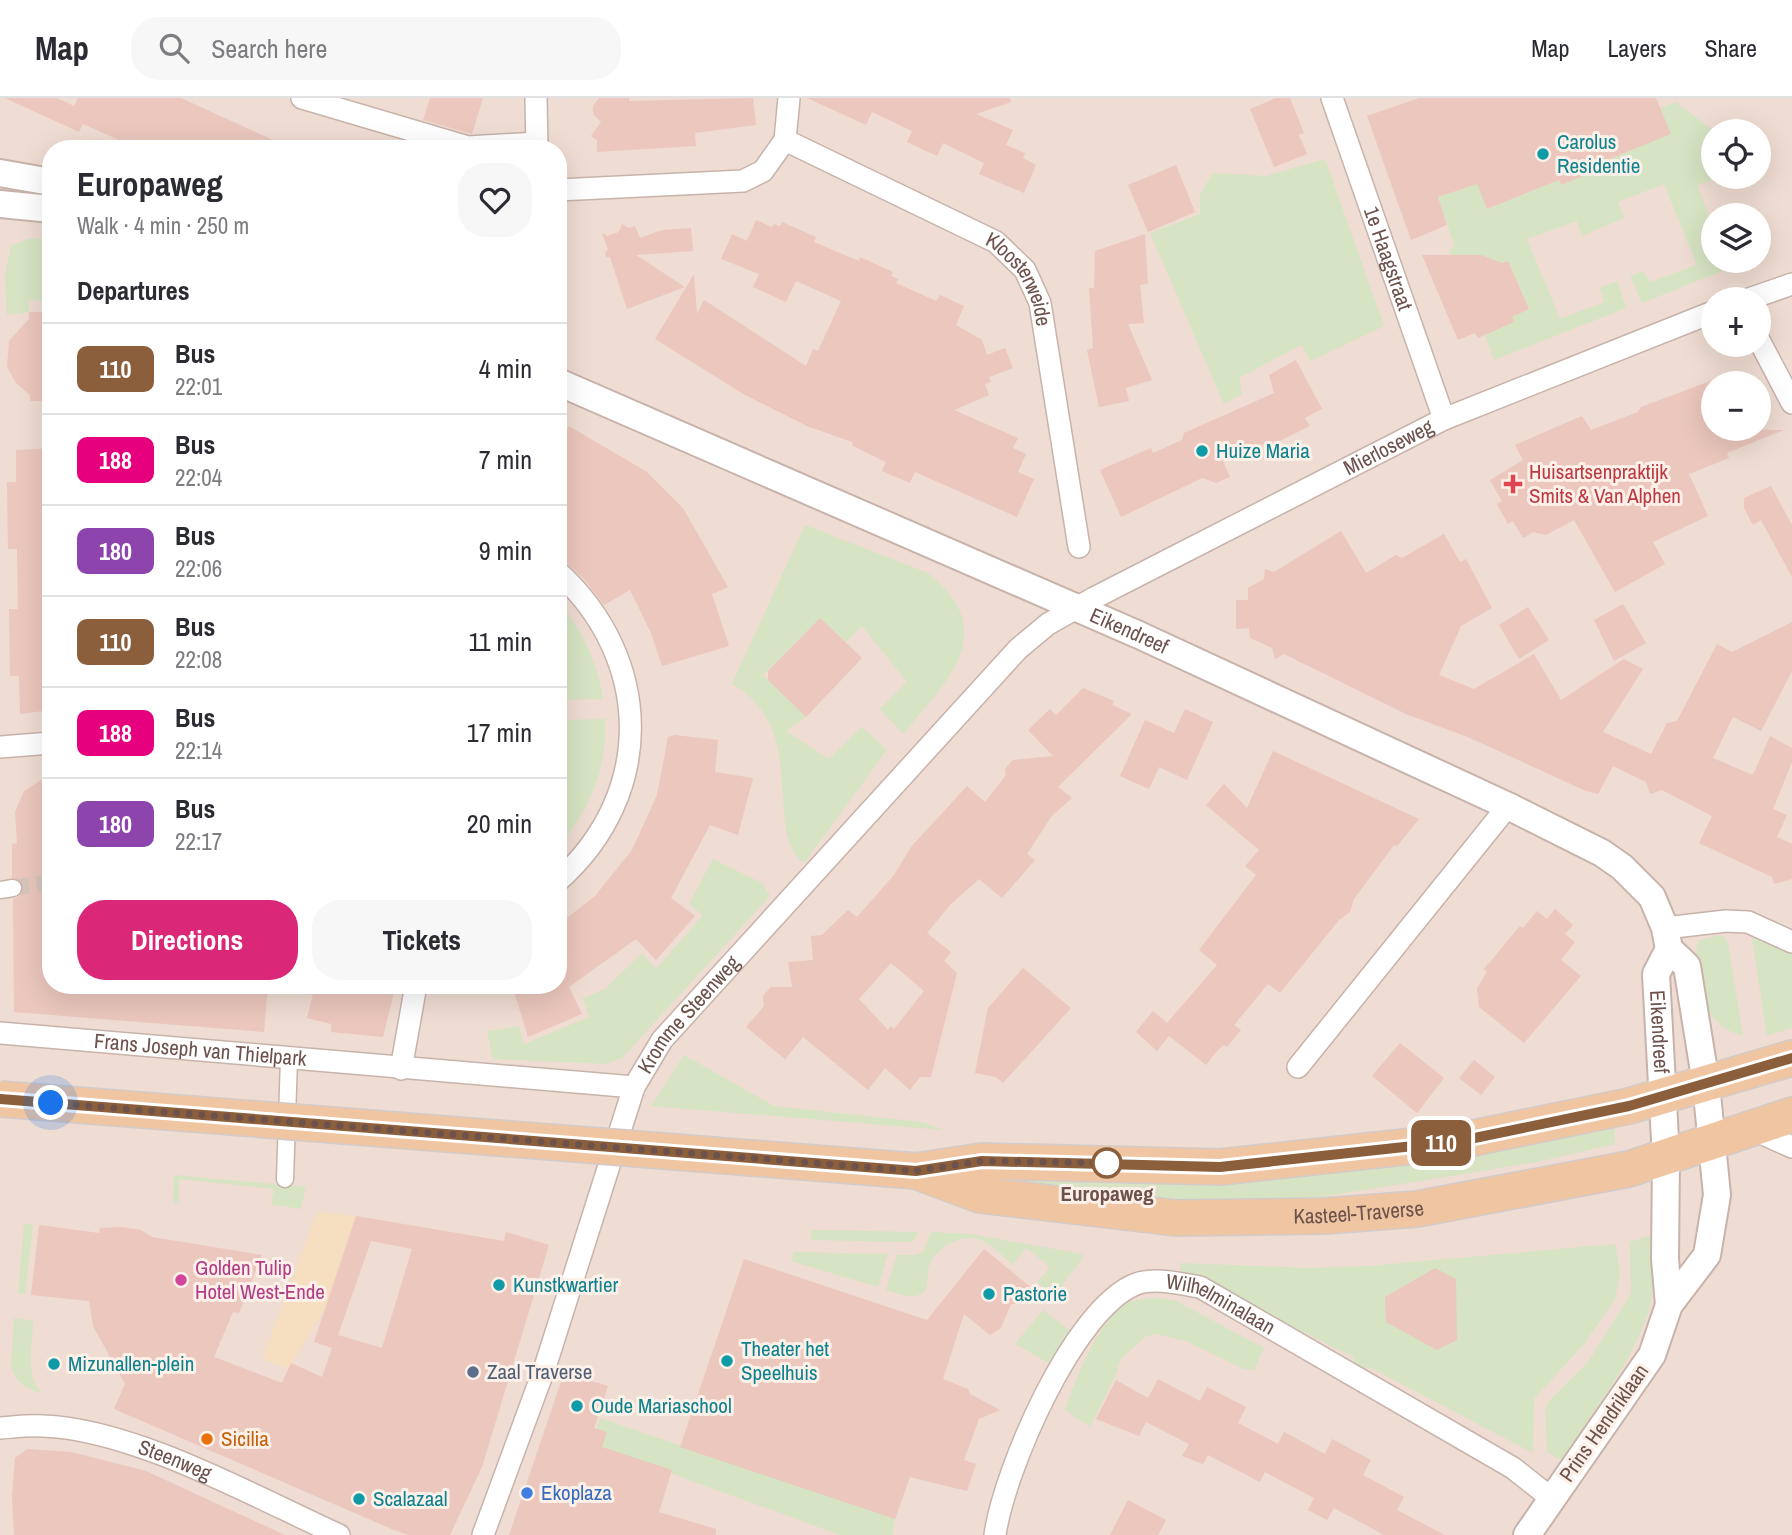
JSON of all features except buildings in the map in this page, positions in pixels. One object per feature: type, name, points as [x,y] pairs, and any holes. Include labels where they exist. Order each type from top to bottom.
[{"type":"main road","name":"Kasteel-Traverse","points":[[0,1099],[916,1171],[982,1161],[1220,1167],[1460,1141],[1629,1106],[1792,1058]]},
{"type":"main road","name":"Kasteel-Traverse","points":[[916,1171],[980,1195],[1176,1218],[1325,1216],[1417,1209],[1629,1168],[1713,1143],[1792,1115]]},
{"type":"street","points":[[302,98],[444,140]]},
{"type":"street","points":[[536,98],[537,140]]},
{"type":"street","points":[[567,190],[743,181],[763,171],[786,140],[789,98]]},
{"type":"street","name":"1e Haagstraat","points":[[1332,98],[1444,419]]},
{"type":"street","name":"Kloosterweide","points":[[786,140],[996,242],[1025,270],[1040,303],[1079,547]]},
{"type":"street","points":[[0,173],[42,180]]},
{"type":"street","points":[[0,204],[42,208]]},
{"type":"street","points":[[1771,291],[1792,284]]},
{"type":"street","name":"Mierloseweg","points":[[1076,608],[1444,419],[1701,317]]},
{"type":"street","points":[[1768,357],[1792,403]]},
{"type":"street","name":"Eikendreef","points":[[567,386],[1076,608],[1508,806],[1602,853],[1622,867],[1652,897],[1667,939],[1687,966],[1713,1143]]},
{"type":"street","points":[[567,582],[593,609],[616,650],[630,704],[631,725],[628,761],[613,810],[582,859],[567,873]]},
{"type":"street","name":"Kromme Steenweg","points":[[483,1535],[546,1364],[634,1087],[663,1040],[1004,663],[1039,631],[1076,608]]},
{"type":"street","points":[[0,747],[42,744]]},
{"type":"street","points":[[1298,1067],[1508,806]]},
{"type":"street","points":[[1667,939],[1726,921],[1748,922],[1792,942]]},
{"type":"street","name":"Eikendreef","points":[[1666,1158],[1656,974],[1667,939]]},
{"type":"street","points":[[401,1069],[414,994]]},
{"type":"street","name":"Frans Joseph van Thielpark","points":[[0,1033],[634,1087]]},
{"type":"street","points":[[285,1179],[289,1058]]},
{"type":"street","points":[[1754,1129],[1792,1147]]},
{"type":"street","name":"Prins Hendriklaan","points":[[1527,1535],[1652,1355],[1669,1305],[1707,1255],[1717,1195],[1713,1143]]},
{"type":"street","name":"Prins Hendriklaan","points":[[1666,1158],[1669,1305]]},
{"type":"street","name":"Wilhelminalaan","points":[[995,1535],[997,1516],[1034,1419],[1071,1348],[1108,1301],[1138,1283],[1172,1282],[1200,1287],[1513,1468],[1551,1498]]},
{"type":"street","name":"Steenweg","points":[[0,1428],[43,1426],[101,1435],[185,1465],[339,1535]]},
{"type":"shaded area","points":[[0,98],[1792,98],[1792,1535],[0,1535]]},
{"type":"green space","points":[[1676,102],[1701,121],[1701,184],[1697,185],[1704,203],[1701,203],[1701,273],[1717,273],[1642,303],[1630,276],[1643,271],[1650,282],[1697,265],[1664,184],[1618,202],[1624,218],[1582,236],[1577,221],[1527,239],[1560,319],[1604,302],[1600,288],[1617,281],[1626,308],[1494,360],[1485,335],[1514,322],[1512,317],[1529,309],[1508,261],[1502,263],[1481,255],[1460,281],[1449,250],[1455,247],[1438,197],[1477,184],[1488,209],[1559,180],[1561,185],[1601,168],[1600,163],[1670,134],[1660,108]]},
{"type":"green space","points":[[1325,159],[1384,326],[1311,361],[1301,345],[1239,378],[1242,394],[1224,404],[1150,233],[1200,214],[1200,194],[1213,173],[1266,176]]},
{"type":"green space","points":[[30,238],[42,239],[42,301],[28,300],[29,312],[7,315],[5,277],[11,246]]},
{"type":"green space","points":[[805,525],[928,573],[950,595],[961,616],[964,636],[960,656],[950,675],[903,734],[880,709],[907,682],[862,626],[846,642],[820,618],[763,675],[806,717],[786,731],[829,759],[862,727],[887,750],[804,863],[792,848],[786,828],[779,752],[771,727],[756,704],[732,684]]},
{"type":"green space","points":[[567,614],[588,648],[603,699],[567,700]]},
{"type":"green space","points":[[605,719],[600,770],[579,819],[567,835],[567,720]]},
{"type":"green space","points":[[713,859],[762,883],[770,896],[622,1058],[607,1064],[493,1059],[487,1031],[519,1026],[524,1044],[589,1017],[583,998],[605,989],[642,953],[656,969],[703,915],[689,904]]},
{"type":"green space","points":[[1719,935],[1724,937],[1728,944],[1743,1036],[1717,1022],[1705,1001],[1702,989],[1696,948],[1699,940]]},
{"type":"green space","points":[[1752,939],[1792,954],[1792,1028],[1767,1036]]},
{"type":"green space","points":[[684,1055],[774,1106],[922,1122],[943,1130],[651,1106]]},
{"type":"green space","points":[[1614,1120],[1615,1144],[1537,1162],[1290,1202],[1148,1198],[970,1179]]},
{"type":"green space","points":[[174,1175],[306,1187],[301,1209],[271,1204],[274,1189],[179,1179],[179,1203],[173,1203]]},
{"type":"green space","points":[[24,1223],[33,1225],[25,1294],[18,1293]]},
{"type":"green space","points":[[811,1230],[917,1232],[916,1238],[911,1242],[811,1240]]},
{"type":"green space","points":[[931,1232],[970,1234],[1083,1254],[1057,1292],[1050,1293],[1037,1283],[1050,1267],[1026,1248],[1013,1265],[987,1243],[967,1238],[951,1243],[937,1253],[929,1266],[926,1287],[919,1295],[905,1296],[886,1290],[897,1255],[916,1255],[924,1251]]},
{"type":"green space","points":[[1651,1235],[1653,1286],[1647,1316],[1620,1372],[1561,1460],[1547,1452],[1545,1411],[1549,1401],[1588,1362],[1631,1294],[1630,1242]]},
{"type":"green space","points":[[1615,1244],[1620,1273],[1615,1299],[1584,1344],[1534,1399],[1533,1453],[1371,1368],[1356,1369],[1353,1357],[1181,1271],[1180,1263],[1308,1268],[1368,1266]]},
{"type":"green space","points":[[794,1252],[888,1254],[878,1287],[791,1261]]},
{"type":"green space","points":[[1159,1298],[1176,1301],[1264,1348],[1254,1370],[1244,1369],[1186,1341],[1157,1334],[1145,1337],[1120,1360],[1115,1377],[1090,1427],[1065,1410],[1097,1337],[1126,1304]]},
{"type":"green space","points":[[1043,1310],[1071,1332],[1050,1364],[1015,1344]]},
{"type":"green space","points":[[14,1318],[33,1321],[31,1370],[37,1387],[43,1393],[23,1385],[11,1367]]},
{"type":"green space","points":[[600,1418],[895,1519],[892,1535],[840,1535],[596,1446],[596,1429]]},
{"type":"sand","points":[[317,1212],[356,1216],[325,1309],[288,1369],[262,1359]]},
{"type":"tunnel","points":[[13,888],[42,883]]},
{"type":"bus line","name":"110","points":[[0,1099],[916,1171],[982,1161],[1220,1167],[1460,1141],[1629,1106],[1792,1058]]},
{"type":"place","name":"Carolus Residentie","points":[[1543,154]]},
{"type":"place","name":"Huize Maria","points":[[1202,451]]},
{"type":"place","name":"Huisartsenpraktijk Smits & Van Alphen","points":[[1513,484]]},
{"type":"place","name":"Europaweg","points":[[1107,1163]]},
{"type":"place","name":"Golden Tulip Hotel West-Ende","points":[[181,1280]]},
{"type":"place","name":"Kunstkwartier","points":[[499,1285]]},
{"type":"place","name":"Pastorie","points":[[989,1294]]},
{"type":"place","name":"Theater het Speelhuis","points":[[727,1361]]},
{"type":"place","name":"Mizunallen-plein","points":[[54,1364]]},
{"type":"place","name":"Zaal Traverse","points":[[473,1372]]},
{"type":"place","name":"Oude Mariaschool","points":[[577,1406]]},
{"type":"place","name":"Sicilia","points":[[207,1439]]},
{"type":"place","name":"Ekoplaza","points":[[527,1493]]},
{"type":"place","name":"Scalazaal","points":[[359,1499]]},
{"type":"route","points":[[51,1103],[916,1171],[982,1161],[1107,1163]]}]
